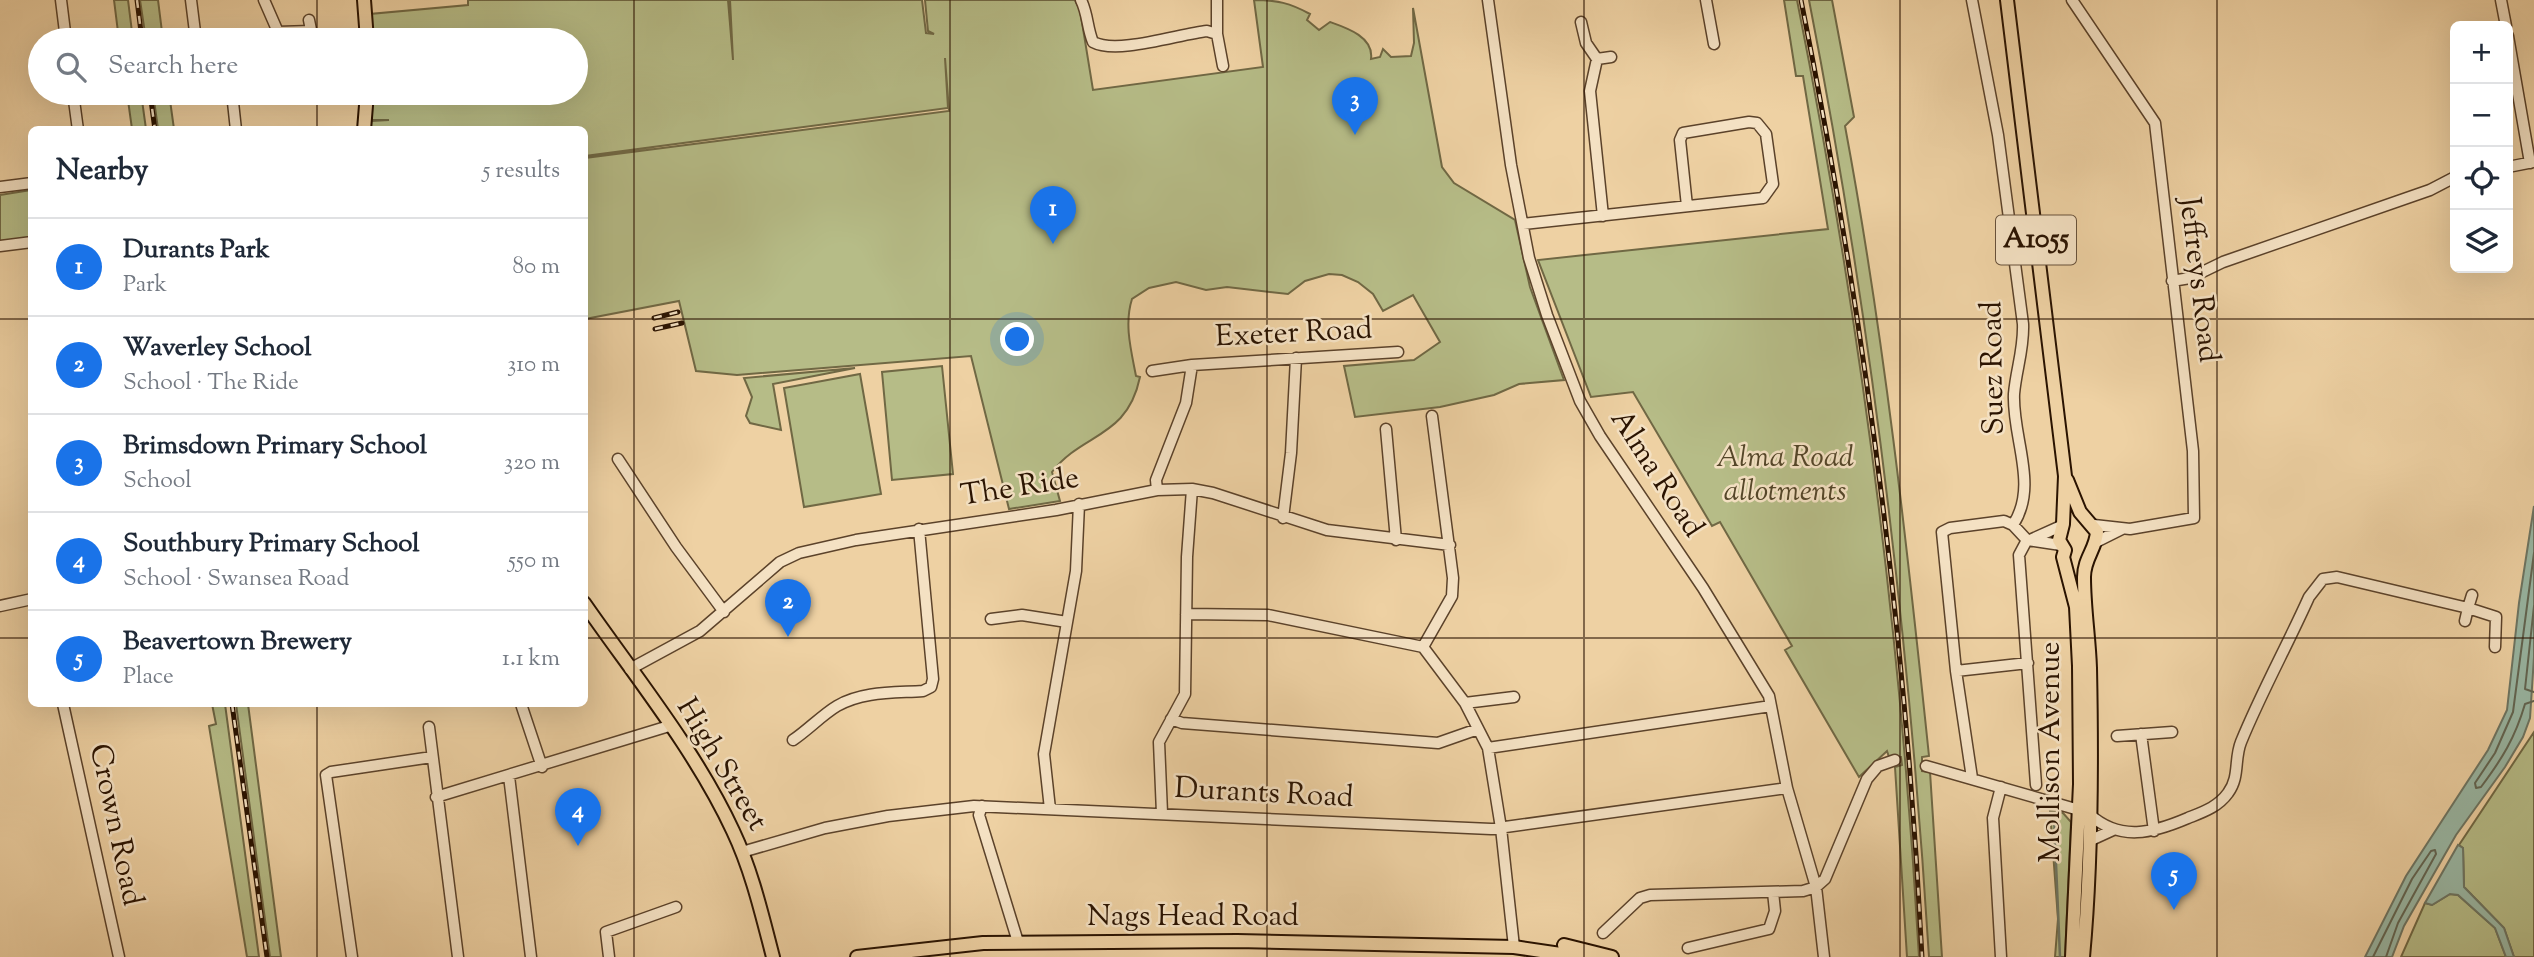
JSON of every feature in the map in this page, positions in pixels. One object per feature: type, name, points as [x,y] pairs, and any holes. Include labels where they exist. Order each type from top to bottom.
[{"type":"main road","points":[[364,0],[365,28]]},
{"type":"main road","name":"Mollison Avenue","points":[[2005,2],[2065,476],[2063,547],[2078,630],[2084,812],[2089,841],[2083,957]]},
{"type":"main road","points":[[365,126],[366,105]]},
{"type":"main road","name":"Mollison Avenue","points":[[2065,476],[2080,512],[2092,523],[2092,546],[2084,578],[2090,670],[2084,812],[2072,957]]},
{"type":"main road","points":[[2062,525],[2075,517],[2092,523]]},
{"type":"main road","points":[[2063,547],[2074,554],[2092,546]]},
{"type":"main road","name":"High Street","points":[[588,609],[719,803],[742,852],[769,934],[772,957]]},
{"type":"main road","name":"High Street","points":[[769,934],[775,937],[781,957]]},
{"type":"main road","name":"Nags Head Road","points":[[857,957],[938,946],[1018,942],[1237,942],[1529,948],[1540,944],[1560,951],[1612,957]]},
{"type":"main road","points":[[1560,951],[1578,951],[1578,957]]},
{"type":"street","points":[[61,0],[64,28]]},
{"type":"street","points":[[191,0],[194,28]]},
{"type":"street","points":[[264,0],[276,28]]},
{"type":"street","points":[[1082,0],[1088,17],[1089,34],[1093,43],[1098,45],[1118,46],[1208,31],[1217,34]]},
{"type":"street","points":[[1217,0],[1217,34],[1223,66]]},
{"type":"street","name":"Alma Road","points":[[1488,0],[1511,165],[1529,258],[1547,315],[1580,401],[1618,465],[1749,661],[1769,696],[1787,788],[1816,887],[1824,957]]},
{"type":"street","points":[[1706,0],[1714,44]]},
{"type":"street","name":"Suez Road","points":[[1972,0],[1998,135],[2023,324],[2023,352],[2014,396],[2025,489],[2019,515],[2012,525]]},
{"type":"street","name":"Jeffreys Road","points":[[2072,0],[2155,122],[2172,281],[2185,365],[2196,514],[2188,521],[2122,529],[2092,523]]},
{"type":"street","points":[[2501,0],[2505,21]]},
{"type":"street","points":[[1581,22],[1586,43],[1597,59],[1590,91],[1603,216]]},
{"type":"street","points":[[1597,59],[1611,57]]},
{"type":"street","points":[[2513,62],[2532,162],[2513,166]]},
{"type":"street","points":[[75,105],[77,126]]},
{"type":"street","points":[[233,105],[236,126]]},
{"type":"street","points":[[1523,223],[1603,216],[1763,198],[1769,195],[1773,184],[1763,127],[1749,122],[1683,133],[1680,140],[1687,206]]},
{"type":"street","points":[[2172,281],[2190,278],[2223,262],[2430,190],[2450,180]]},
{"type":"street","points":[[0,187],[28,184]]},
{"type":"street","points":[[0,246],[28,242]]},
{"type":"street","name":"Exeter Road","points":[[1152,371],[1192,365],[1398,352]]},
{"type":"street","points":[[1283,518],[1291,453],[1296,358]]},
{"type":"street","name":"Exeter Road","points":[[1157,490],[1156,480],[1186,403],[1192,365]]},
{"type":"street","points":[[1423,647],[1452,596],[1450,545],[1432,416]]},
{"type":"street","points":[[1386,429],[1396,540]]},
{"type":"street","points":[[618,459],[676,547],[724,612]]},
{"type":"street","points":[[1162,813],[1157,755],[1159,742],[1185,694],[1192,489]]},
{"type":"street","name":"The Ride","points":[[630,669],[693,635],[789,557],[823,546],[1157,490],[1192,489],[1233,499],[1283,518],[1327,530],[1450,545]]},
{"type":"street","points":[[1050,808],[1044,754],[1076,571],[1079,504]]},
{"type":"street","points":[[1972,778],[1956,671],[1942,532],[1950,527],[2004,521],[2028,540],[2063,547]]},
{"type":"street","points":[[2036,785],[2019,555],[2028,540],[2062,525]]},
{"type":"street","points":[[793,740],[834,708],[850,700],[872,694],[923,691],[931,687],[933,679],[919,529]]},
{"type":"street","name":"Jeffreys Road","points":[[2092,546],[2122,529]]},
{"type":"street","points":[[1926,766],[2084,812],[2113,830],[2136,834],[2154,831],[2211,808],[2232,788],[2241,742],[2320,580],[2333,577],[2496,617],[2495,647]]},
{"type":"street","points":[[2465,621],[2472,595]]},
{"type":"street","points":[[0,606],[28,600]]},
{"type":"street","points":[[1186,614],[1268,615],[1423,647],[1465,703],[1488,748],[1501,828],[1514,947]]},
{"type":"street","points":[[991,619],[1022,615],[1067,622]]},
{"type":"street","points":[[1956,671],[2028,663]]},
{"type":"street","points":[[1465,703],[1514,697]]},
{"type":"street","points":[[1488,748],[1771,706]]},
{"type":"street","name":"Crown Road","points":[[64,707],[119,957]]},
{"type":"street","points":[[522,707],[542,766]]},
{"type":"street","points":[[1171,719],[1182,723],[1438,743],[1478,729]]},
{"type":"street","points":[[436,797],[669,726]]},
{"type":"street","points":[[429,727],[458,956],[446,957]]},
{"type":"street","points":[[2117,736],[2172,732]]},
{"type":"street","points":[[2141,734],[2154,831]]},
{"type":"street","points":[[352,957],[326,775],[331,772],[432,757]]},
{"type":"street","points":[[1602,933],[1640,898],[1650,895],[1773,892],[1816,887],[1825,879],[1867,779],[1878,766],[1895,760]]},
{"type":"street","points":[[509,776],[531,957]]},
{"type":"street","points":[[2001,787],[1993,818],[2001,957]]},
{"type":"street","name":"Durants Road","points":[[742,852],[771,841],[837,826],[910,812],[963,807],[1050,808],[1501,828],[1712,796],[1787,788]]},
{"type":"street","points":[[982,806],[979,815],[1018,942]]},
{"type":"street","points":[[2089,841],[2113,830]]},
{"type":"street","points":[[1688,948],[1769,929],[1775,911],[1773,892]]},
{"type":"street","points":[[609,957],[606,932],[676,908]]},
{"type":"green space","points":[[114,0],[128,0],[132,28],[118,28]]},
{"type":"green space","points":[[140,0],[158,0],[162,28],[144,28]]},
{"type":"green space","points":[[468,0],[728,0],[733,60],[730,0],[922,0],[926,33],[934,34],[928,31],[925,0],[1075,0],[1080,10],[1093,90],[1263,67],[1254,0],[1283,3],[1303,10],[1310,14],[1307,20],[1319,30],[1330,22],[1358,34],[1368,45],[1371,59],[1380,57],[1383,49],[1391,57],[1411,56],[1414,43],[1413,8],[1442,167],[1454,183],[1515,220],[1530,287],[1564,380],[1519,384],[1494,395],[1440,407],[1355,417],[1344,366],[1414,360],[1440,342],[1413,295],[1383,311],[1373,294],[1358,282],[1342,275],[1329,274],[1305,281],[1288,294],[1227,287],[1206,290],[1176,282],[1149,288],[1132,299],[1130,308],[1130,347],[1136,376],[1140,377],[1134,397],[1125,412],[1115,424],[1077,449],[1052,472],[1060,501],[1009,509],[971,356],[737,375],[696,371],[679,301],[588,318],[588,158],[949,111],[945,58],[948,108],[588,156],[588,126],[370,126],[371,121],[389,120],[371,120],[372,105],[588,105],[588,28],[371,28],[370,14],[468,5]]},
{"type":"green space","name":"Alma Road allotments","points":[[1784,0],[1797,0],[1820,119],[1859,357],[1901,716],[1919,957],[1907,957],[1895,767],[1902,765],[1901,757],[1889,757],[1887,751],[1859,777],[1785,650],[1792,646],[1720,522],[1712,526],[1633,392],[1591,397],[1538,260],[1828,229],[1803,76],[1796,76]]},
{"type":"green space","points":[[1809,0],[1832,0],[1854,117],[1845,126],[1883,362],[1903,519],[1929,756],[1922,757],[1922,771],[1930,772],[1942,957],[1929,957],[1911,716],[1885,477],[1851,238]]},
{"type":"green space","points":[[129,105],[143,105],[146,126],[132,126]]},
{"type":"green space","points":[[155,105],[171,105],[174,126],[158,126]]},
{"type":"green space","points":[[28,190],[28,239],[0,241],[0,195]]},
{"type":"green space","points":[[942,366],[953,474],[892,480],[882,372]]},
{"type":"green space","points":[[855,368],[773,384],[781,430],[750,423],[746,416],[752,397],[744,378]]},
{"type":"green space","points":[[860,374],[881,494],[804,507],[784,388]]},
{"type":"green space","points":[[213,707],[225,707],[259,957],[247,957],[209,726],[216,724]]},
{"type":"green space","points":[[236,707],[248,707],[281,957],[270,957]]},
{"type":"green space","points":[[2534,732],[2534,957],[2514,957],[2504,928],[2464,887],[2463,848],[2459,845]]},
{"type":"green space","points":[[2050,811],[2063,813],[2071,822],[2065,957],[2055,957],[2058,919]]},
{"type":"green space","points":[[2450,894],[2458,895],[2495,928],[2506,957],[2401,957],[2425,903],[2432,905]]},
{"type":"water","points":[[2534,506],[2534,657],[2530,718],[2523,737],[2456,835],[2404,926],[2392,957],[2365,957],[2406,876],[2488,750],[2507,710],[2519,603]]},
{"type":"water","points":[[2458,845],[2463,848],[2464,887],[2504,928],[2514,957],[2506,957],[2495,928],[2458,895],[2450,894],[2432,905],[2425,903]]},
{"type":"waterway","points":[[2054,816],[2060,957]]},
{"type":"railway","points":[[137,0],[140,28]]},
{"type":"railway","points":[[1801,0],[1844,237],[1879,476],[1905,716],[1922,957]]},
{"type":"railway","points":[[152,105],[154,126]]},
{"type":"railway","points":[[654,318],[678,312]]},
{"type":"railway","points":[[655,329],[682,323]]},
{"type":"railway","points":[[232,707],[267,957]]},
{"type":"place","name":"Brimsdown Primary School","points":[[1355,135]]},
{"type":"place","name":"Durants Park","points":[[1053,244]]},
{"type":"place","name":"Waverley School","points":[[788,637]]},
{"type":"place","name":"Southbury Primary School","points":[[578,846]]},
{"type":"place","name":"Beavertown Brewery","points":[[2174,910]]}]
